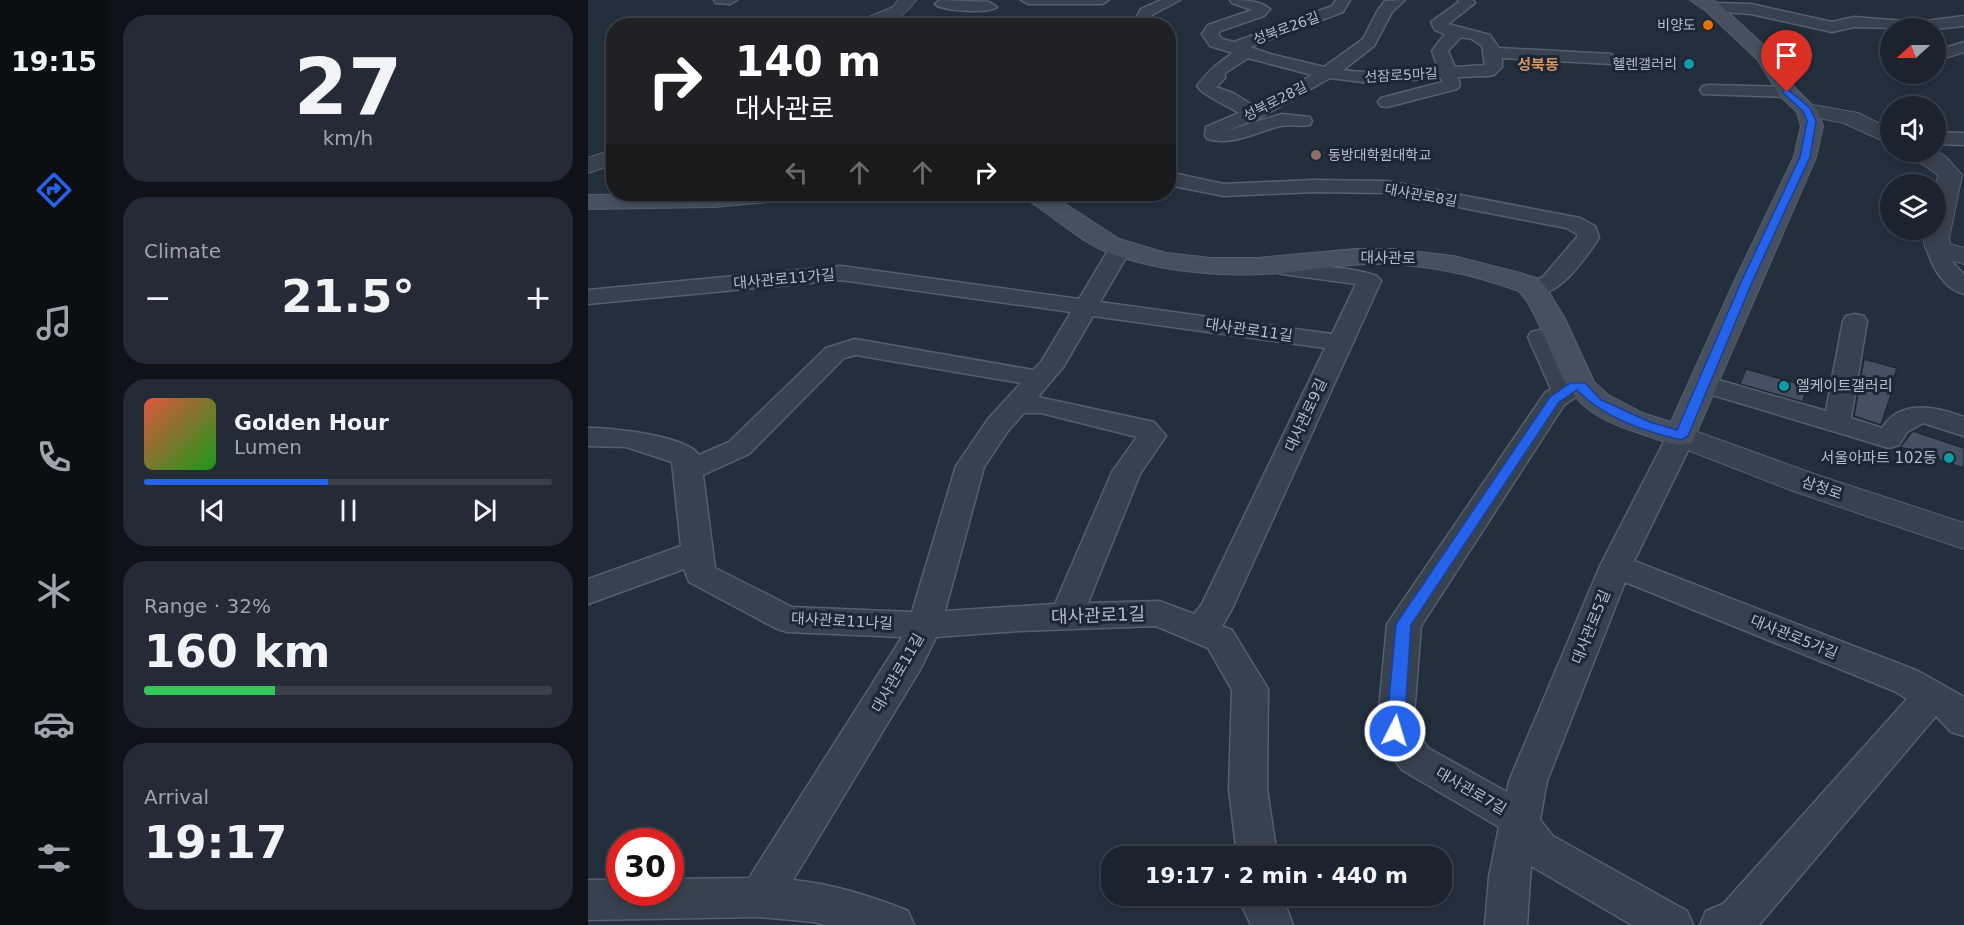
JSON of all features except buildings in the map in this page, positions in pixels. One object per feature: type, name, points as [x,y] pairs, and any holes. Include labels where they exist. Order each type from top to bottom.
[{"type":"main road","points":[[1533,289],[1551,319],[1573,389],[1645,425],[1681,436],[1748,280],[1805,157],[1812,126],[1807,110],[1787,92],[1764,56],[1707,4]]},
{"type":"main road","points":[[588,202],[652,201]]},
{"type":"main road","name":"대사관로","points":[[1043,201],[1120,249],[1164,261],[1241,267],[1373,256],[1438,260],[1495,272],[1529,285],[1533,289]]},
{"type":"street","points":[[721,0],[730,0]]},
{"type":"street","points":[[882,18],[899,11],[907,0]]},
{"type":"street","points":[[1028,0],[1102,0]]},
{"type":"street","points":[[1143,18],[1146,12],[1173,0]]},
{"type":"street","name":"선잠로5마길","points":[[1237,0],[1262,9],[1259,13],[1211,31],[1211,38],[1216,43],[1235,47],[1264,58],[1329,73],[1370,78],[1404,74],[1488,71],[1494,67],[1493,53]]},
{"type":"street","name":"성북로26길","points":[[1253,114],[1227,97],[1209,90],[1206,86],[1216,78],[1217,71],[1243,54],[1235,47],[1338,9],[1343,0]]},
{"type":"street","name":"성북로28길","points":[[1302,121],[1282,120],[1228,137],[1214,135],[1213,131],[1253,114],[1329,73],[1377,34],[1383,11],[1388,4],[1398,0]]},
{"type":"street","points":[[1465,0],[1468,3],[1439,22],[1442,27],[1457,32],[1472,32],[1482,36],[1493,53],[1611,59]]},
{"type":"street","points":[[1044,1],[1045,17]]},
{"type":"street","points":[[942,4],[994,4]]},
{"type":"street","points":[[975,18],[994,4]]},
{"type":"street","points":[[1707,4],[1811,18],[1832,27],[1850,23],[1918,27],[1962,23]]},
{"type":"street","points":[[1943,8],[1936,10],[1937,13],[1962,23]]},
{"type":"street","points":[[1811,18],[1796,26],[1798,30],[1819,39]]},
{"type":"street","points":[[1387,102],[1451,85],[1450,73],[1439,48],[1457,32]]},
{"type":"street","points":[[1946,53],[1964,47]]},
{"type":"street","points":[[1709,90],[1787,92]]},
{"type":"street","points":[[1807,110],[1850,118],[1880,131]]},
{"type":"street","points":[[1948,138],[1964,150]]},
{"type":"street","points":[[588,166],[606,159]]},
{"type":"street","points":[[1938,162],[1950,175],[1936,238],[1938,249],[1943,266],[1964,287]]},
{"type":"street","name":"대사관로8길","points":[[1176,181],[1224,190],[1314,186],[1387,187],[1572,223],[1587,231],[1588,238],[1551,282],[1533,289]]},
{"type":"street","name":"대사관로11길","points":[[760,897],[909,658],[925,625],[938,572],[970,466],[998,425],[1051,366],[1120,249]]},
{"type":"street","points":[[1938,249],[1964,256]]},
{"type":"street","name":"대사관로9길","points":[[1201,630],[1215,611],[1369,282],[1357,276],[1293,271],[1279,265]]},
{"type":"street","name":"대사관로11가길","points":[[588,297],[841,273],[1087,307]]},
{"type":"street","name":"대사관로11길","points":[[1087,307],[1339,343]]},
{"type":"street","points":[[1837,423],[1855,321]]},
{"type":"street","points":[[1540,337],[1573,389]]},
{"type":"street","points":[[687,471],[739,448],[835,353],[855,346],[1040,379]]},
{"type":"street","points":[[1704,384],[1889,440],[1897,426],[1920,414],[1964,427]]},
{"type":"street","name":"대사관로7길","points":[[1520,822],[1415,759],[1395,731],[1404,624],[1554,399],[1573,389]]},
{"type":"street","points":[[1018,404],[1041,405],[1144,428],[1152,436],[1126,472],[1066,616]]},
{"type":"street","name":"대사관로11나길","points":[[588,437],[611,435],[658,445],[686,457],[700,573],[787,619],[925,625]]},
{"type":"street","name":"삼청로","points":[[1681,436],[1805,483],[1964,536]]},
{"type":"street","name":"대사관로5길","points":[[1506,925],[1509,877],[1528,781],[1616,567],[1681,436]]},
{"type":"street","points":[[588,592],[698,552]]},
{"type":"street","name":"대사관로5가길","points":[[1616,567],[1906,681],[1952,708],[1964,721]]},
{"type":"street","name":"대사관로1길","points":[[925,625],[1159,613],[1220,639],[1250,689],[1248,789],[1256,846]]},
{"type":"street","points":[[1721,925],[1736,920],[1932,696]]},
{"type":"street","points":[[1520,822],[1539,849],[1672,925]]},
{"type":"street","points":[[588,900],[760,897],[813,902],[892,925]]},
{"type":"street","points":[[1264,906],[1272,925]]},
{"type":"place","name":"비양도","points":[[1708,25]]},
{"type":"place","name":"헬렌갤러리","points":[[1689,64]]},
{"type":"place","name":"동방대학원대학교","points":[[1316,155]]},
{"type":"place","name":"엘케이트갤러리","points":[[1784,386]]},
{"type":"place","name":"서울아파트 102동","points":[[1949,458]]},
{"type":"district","name":"성북동","points":[[1538,65]]},
{"type":"route","points":[[1395,731],[1404,624],[1554,399],[1574,386],[1581,386],[1597,402],[1631,420],[1681,436],[1748,280],[1805,157],[1812,121],[1807,110],[1787,92]]}]
